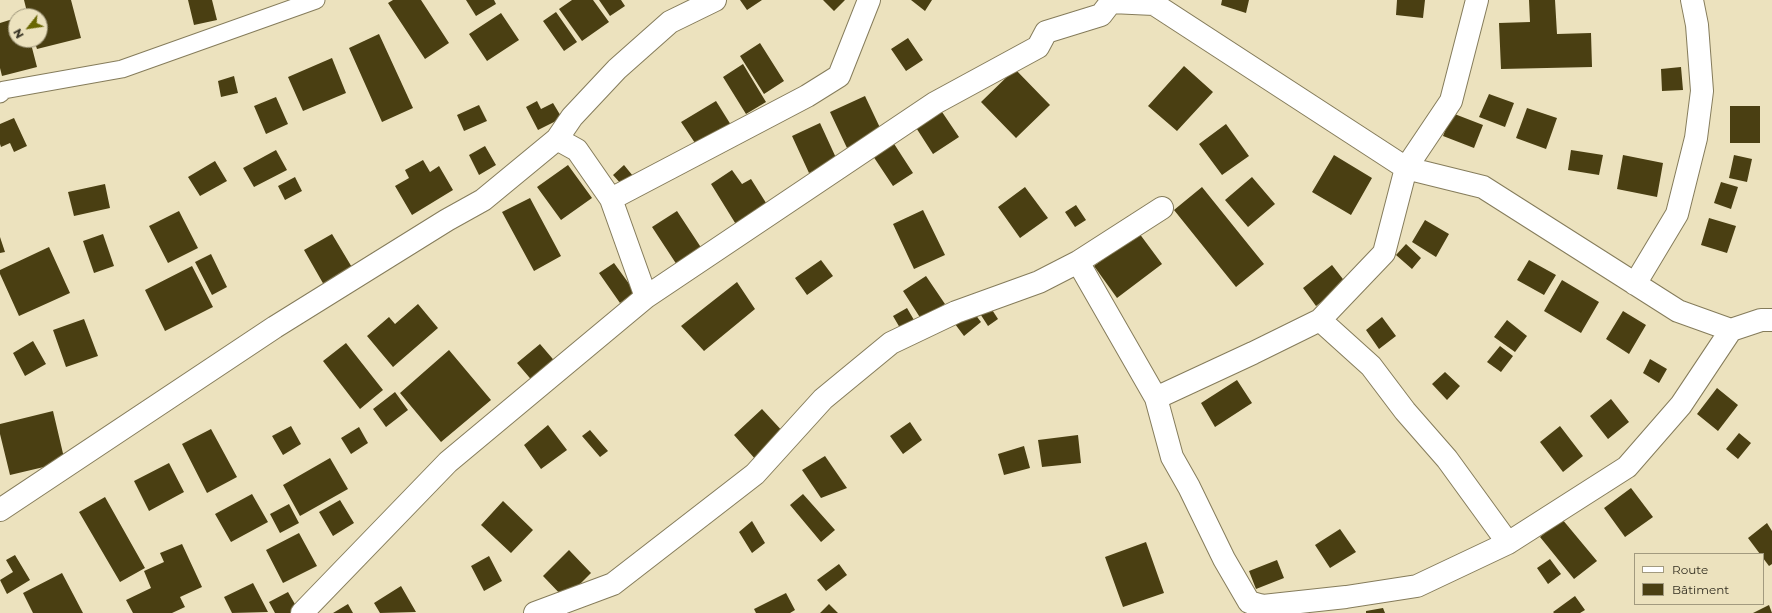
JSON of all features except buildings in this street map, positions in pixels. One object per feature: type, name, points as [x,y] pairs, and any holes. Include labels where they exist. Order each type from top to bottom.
[{"type":"street","points":[[0,510],[275,327],[447,220],[483,200],[557,139],[572,117],[617,70],[670,22],[715,0]]},
{"type":"street","points":[[611,199],[807,96],[839,76],[869,0]]},
{"type":"street","points":[[1156,398],[1254,354],[1320,320],[1384,253],[1406,168],[1451,101],[1477,0]]},
{"type":"street","points":[[1636,284],[1677,214],[1696,138],[1702,91],[1697,25],[1692,0]]},
{"type":"street","points":[[302,613],[448,462],[646,298],[935,103],[1038,47],[1046,32],[1101,15],[1110,2],[1154,2],[1406,168],[1483,187],[1678,311],[1731,330]]},
{"type":"street","points":[[557,139],[577,150],[611,199],[646,298]]},
{"type":"street","points":[[534,613],[613,584],[755,474],[823,399],[892,343],[956,312],[1038,282],[1078,262],[1162,208]]},
{"type":"street","points":[[1078,262],[1156,398],[1172,457],[1189,487],[1224,559],[1249,602],[1264,606],[1348,605],[1417,586],[1508,543],[1627,467],[1680,405],[1731,330],[1761,320],[1772,320]]},
{"type":"street","points":[[1320,320],[1371,366],[1406,411],[1447,459],[1508,543]]},
{"type":"lane","points":[[0,94],[4,90],[122,69],[316,0]]}]
